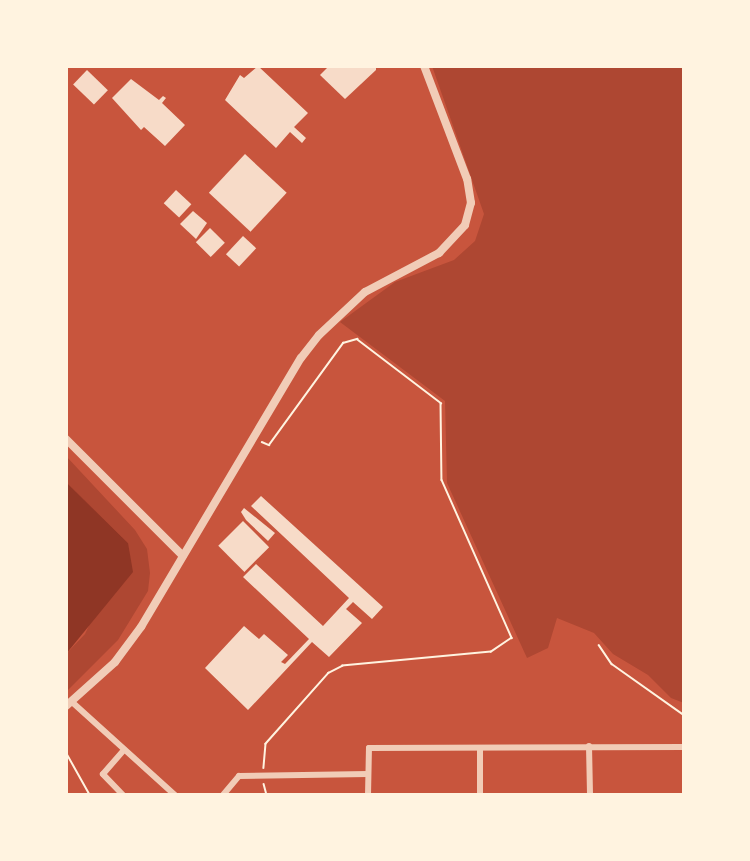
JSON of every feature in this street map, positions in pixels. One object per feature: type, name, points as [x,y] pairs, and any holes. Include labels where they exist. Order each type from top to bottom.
[{"type":"street","points":[[175,795],[69,704],[115,662],[183,556],[301,358],[339,314],[389,277],[439,253],[465,225],[471,202],[467,179],[424,66]]},
{"type":"street","points":[[66,439],[183,556]]},
{"type":"street","points":[[590,746],[590,795]]},
{"type":"street","points":[[368,795],[369,748],[684,747]]},
{"type":"street","points":[[480,748],[480,795]]},
{"type":"street","points":[[123,795],[103,774],[124,750]]},
{"type":"street","points":[[223,795],[239,777],[368,774]]},
{"type":"path","points":[[254,438],[269,445],[343,343],[357,339],[441,403],[442,480],[512,638],[490,652],[343,666],[329,673],[267,744],[263,775],[267,795]]},
{"type":"path","points":[[599,645],[612,664],[684,715]]},
{"type":"path","points":[[66,752],[90,795]]},
{"type":"shaded area","points":[[432,66],[684,66],[684,703],[671,698],[648,675],[613,654],[594,633],[557,618],[548,648],[527,658],[447,483],[445,401],[340,322],[395,282],[454,260],[475,241],[484,214]]},
{"type":"shaded area","points":[[66,456],[135,530],[147,549],[150,573],[148,591],[118,640],[66,692],[66,654],[85,634],[128,543],[66,482]]},
{"type":"shaded area","points":[[66,482],[128,543],[133,572],[66,654]]},
{"type":"building","points":[[258,66],[308,113],[294,127],[306,138],[302,143],[290,132],[276,148],[225,100],[240,75],[244,78]]},
{"type":"building","points":[[329,66],[376,66],[376,70],[345,99],[320,75]]},
{"type":"building","points":[[87,70],[108,90],[94,105],[73,84]]},
{"type":"building","points":[[131,79],[159,100],[163,96],[166,98],[162,103],[185,125],[165,146],[144,127],[141,130],[112,98]]},
{"type":"building","points":[[245,154],[287,193],[251,232],[209,193]]},
{"type":"building","points":[[176,190],[191,204],[179,217],[164,203]]},
{"type":"building","points":[[193,211],[207,223],[196,239],[180,224]]},
{"type":"building","points":[[210,228],[225,243],[211,257],[196,242]]},
{"type":"building","points":[[243,236],[256,248],[239,267],[226,254]]},
{"type":"building","points":[[261,496],[383,607],[372,619],[353,602],[346,609],[362,623],[329,657],[312,642],[248,710],[205,668],[244,626],[259,639],[264,634],[288,655],[281,662],[285,664],[309,639],[243,577],[256,564],[323,626],[349,598],[251,506]]},
{"type":"building","points":[[244,508],[275,533],[268,541],[246,520],[241,512]]},
{"type":"building","points":[[243,521],[269,547],[244,572],[218,546]]}]
